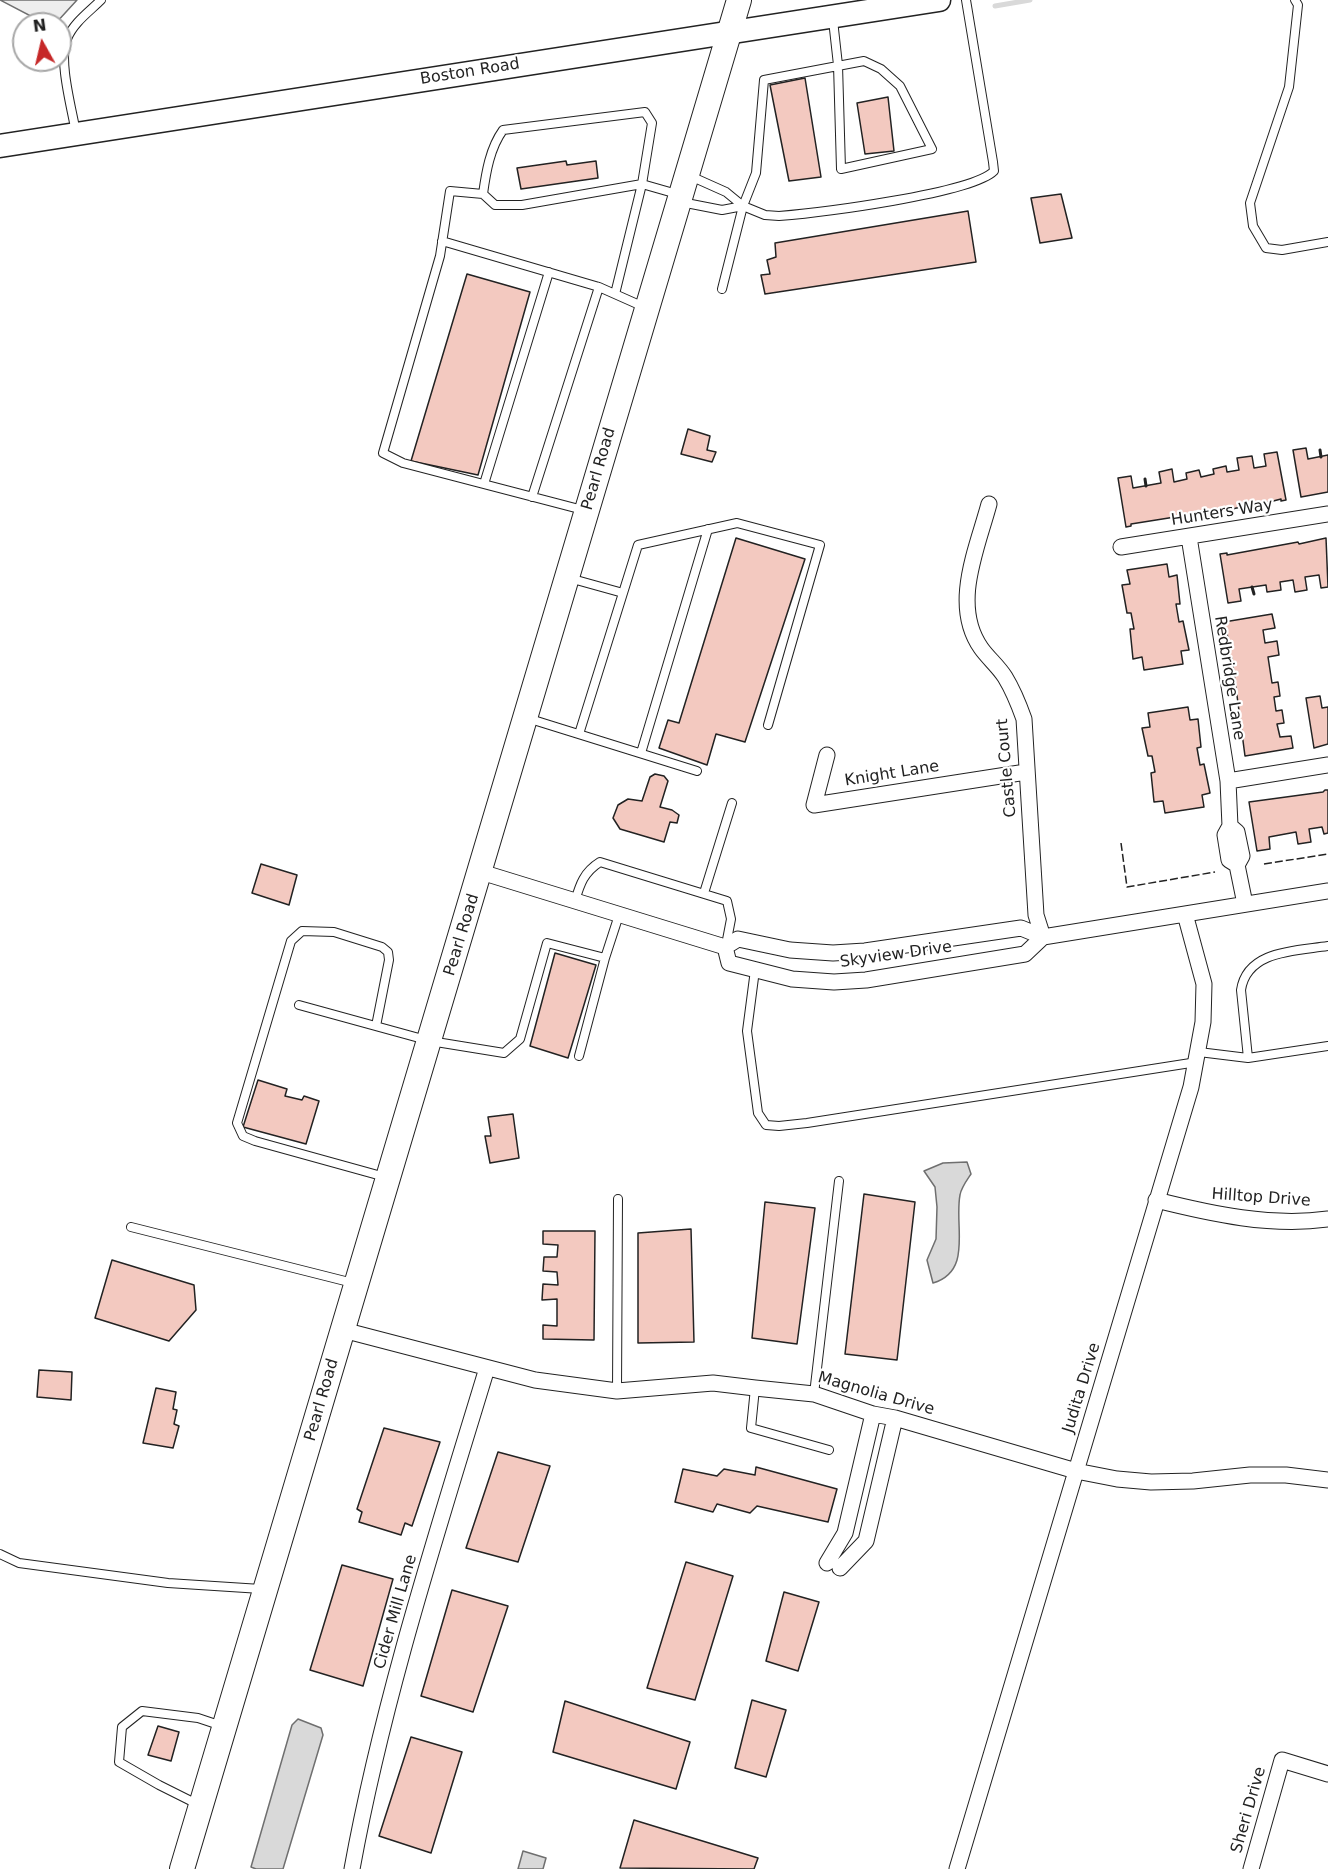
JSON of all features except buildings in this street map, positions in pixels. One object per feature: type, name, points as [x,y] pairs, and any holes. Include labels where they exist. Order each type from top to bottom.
[{"type":"main road","name":"Pearl Road","points":[[182,1869],[739,0]]},
{"type":"street","name":"Boston Road","points":[[0,146],[939,0]]},
{"type":"street","name":"Castle Court","points":[[989,504],[967,590],[967,610],[980,646],[1005,676],[1024,719],[1036,915],[1043,937]]},
{"type":"street","name":"Hunters Way","points":[[1121,547],[1328,514]]},
{"type":"street","name":"Redbridge Lane","points":[[1189,537],[1228,781],[1230,826],[1224,835],[1229,860],[1237,865],[1245,904]]},
{"type":"street","name":"Knight Lane","points":[[827,755],[814,805],[1026,772]]},
{"type":"street","points":[[1228,781],[1328,765]]},
{"type":"street","name":"Skyview Drive","points":[[480,872],[725,947],[738,939],[790,950],[832,953],[865,951],[1021,928],[1043,937],[1328,891]]},
{"type":"street","name":"Judita Drive","points":[[957,1869],[1198,1057],[1203,1022],[1204,984],[1185,914]]},
{"type":"street","name":"Skyview Drive","points":[[725,947],[729,963],[792,979],[834,982],[866,980],[1025,954],[1043,937]]},
{"type":"street","name":"Hilltop Drive","points":[[1156,1200],[1238,1218],[1284,1221],[1328,1219]]},
{"type":"street","name":"Magnolia Drive","points":[[343,1330],[535,1380],[617,1391],[713,1383],[813,1394],[1076,1471],[1117,1479],[1151,1482],[1193,1481],[1250,1475],[1286,1475],[1328,1480]]},
{"type":"street","name":"Cider Mill Lane","points":[[352,1869],[366,1793],[414,1611],[487,1368]]},
{"type":"street","points":[[873,1413],[845,1533],[833,1565],[866,1541],[895,1418]]},
{"type":"street","name":"Sheri Drive","points":[[1251,1869],[1282,1760],[1328,1774]]},
{"type":"lane","points":[[77,134],[63,55],[67,38],[75,24],[101,0]]},
{"type":"lane","points":[[586,510],[403,463],[383,453],[440,256],[450,191],[483,194],[495,205],[522,205],[642,184],[682,190],[726,192],[743,206],[765,214],[779,216],[902,199],[988,177],[994,171],[993,162],[966,0]]},
{"type":"lane","points":[[1295,0],[1298,4],[1289,87],[1250,204],[1253,226],[1266,248],[1282,250],[1328,242]]},
{"type":"lane","points":[[722,289],[743,206],[756,173],[764,80],[838,65],[864,61],[881,69],[900,86],[932,149],[841,169],[838,65],[832,16]]},
{"type":"lane","points":[[483,194],[487,169],[503,130],[645,112],[652,123],[642,184],[615,294]]},
{"type":"lane","points":[[682,190],[722,210],[743,206]]},
{"type":"lane","points":[[442,241],[599,287],[647,309]]},
{"type":"lane","points":[[484,484],[549,272]]},
{"type":"lane","points":[[532,497],[599,287]]},
{"type":"lane","points":[[579,734],[638,545],[737,523],[820,545],[768,725]]},
{"type":"lane","points":[[640,753],[708,529]]},
{"type":"lane","points":[[567,578],[623,593]]},
{"type":"lane","points":[[526,718],[697,771]]},
{"type":"lane","points":[[704,893],[732,803]]},
{"type":"lane","points":[[575,901],[581,881],[588,870],[600,862],[704,893],[728,901],[731,919],[725,947]]},
{"type":"lane","points":[[579,1056],[605,957],[619,915]]},
{"type":"lane","points":[[376,1026],[389,960],[388,952],[382,947],[334,932],[302,931],[291,940],[237,1123],[243,1136],[255,1142],[389,1178]]},
{"type":"lane","points":[[299,1005],[430,1041],[504,1053],[520,1039],[547,943],[605,957]]},
{"type":"lane","points":[[1248,1058],[1241,990],[1248,970],[1262,960],[1283,953],[1328,946]]},
{"type":"lane","points":[[755,970],[747,1030],[758,1113],[766,1125],[807,1123],[1198,1057],[1248,1058],[1328,1046]]},
{"type":"lane","points":[[813,1394],[839,1181]]},
{"type":"lane","points":[[617,1391],[618,1199]]},
{"type":"lane","points":[[131,1227],[357,1284]]},
{"type":"lane","points":[[755,1388],[751,1428],[830,1450]]},
{"type":"lane","points":[[0,1554],[19,1563],[168,1583],[266,1589]]},
{"type":"lane","points":[[201,1806],[119,1762],[122,1727],[142,1711],[198,1718],[225,1727]]},
{"type":"shaded area","points":[[0,0],[77,0],[66,12],[23,12]]},
{"type":"shaded area","points":[[967,1162],[971,1174],[960,1195],[958,1258],[953,1269],[945,1277],[933,1283],[927,1260],[936,1239],[937,1207],[935,1187],[924,1171],[943,1163]]},
{"type":"shaded area","points":[[298,1719],[321,1728],[323,1735],[283,1869],[256,1869],[251,1867],[292,1725]]},
{"type":"shaded area","points":[[523,1851],[546,1858],[543,1869],[518,1869]]},
{"type":"waterway","points":[[995,6],[1030,0]]},
{"type":"fence","points":[[1121,843],[1127,887],[1215,872]]},
{"type":"fence","points":[[1264,864],[1328,854]]},
{"type":"wall","points":[[1320,450],[1321,457]]},
{"type":"wall","points":[[1145,479],[1146,486]]},
{"type":"wall","points":[[1252,587],[1254,594]]}]
